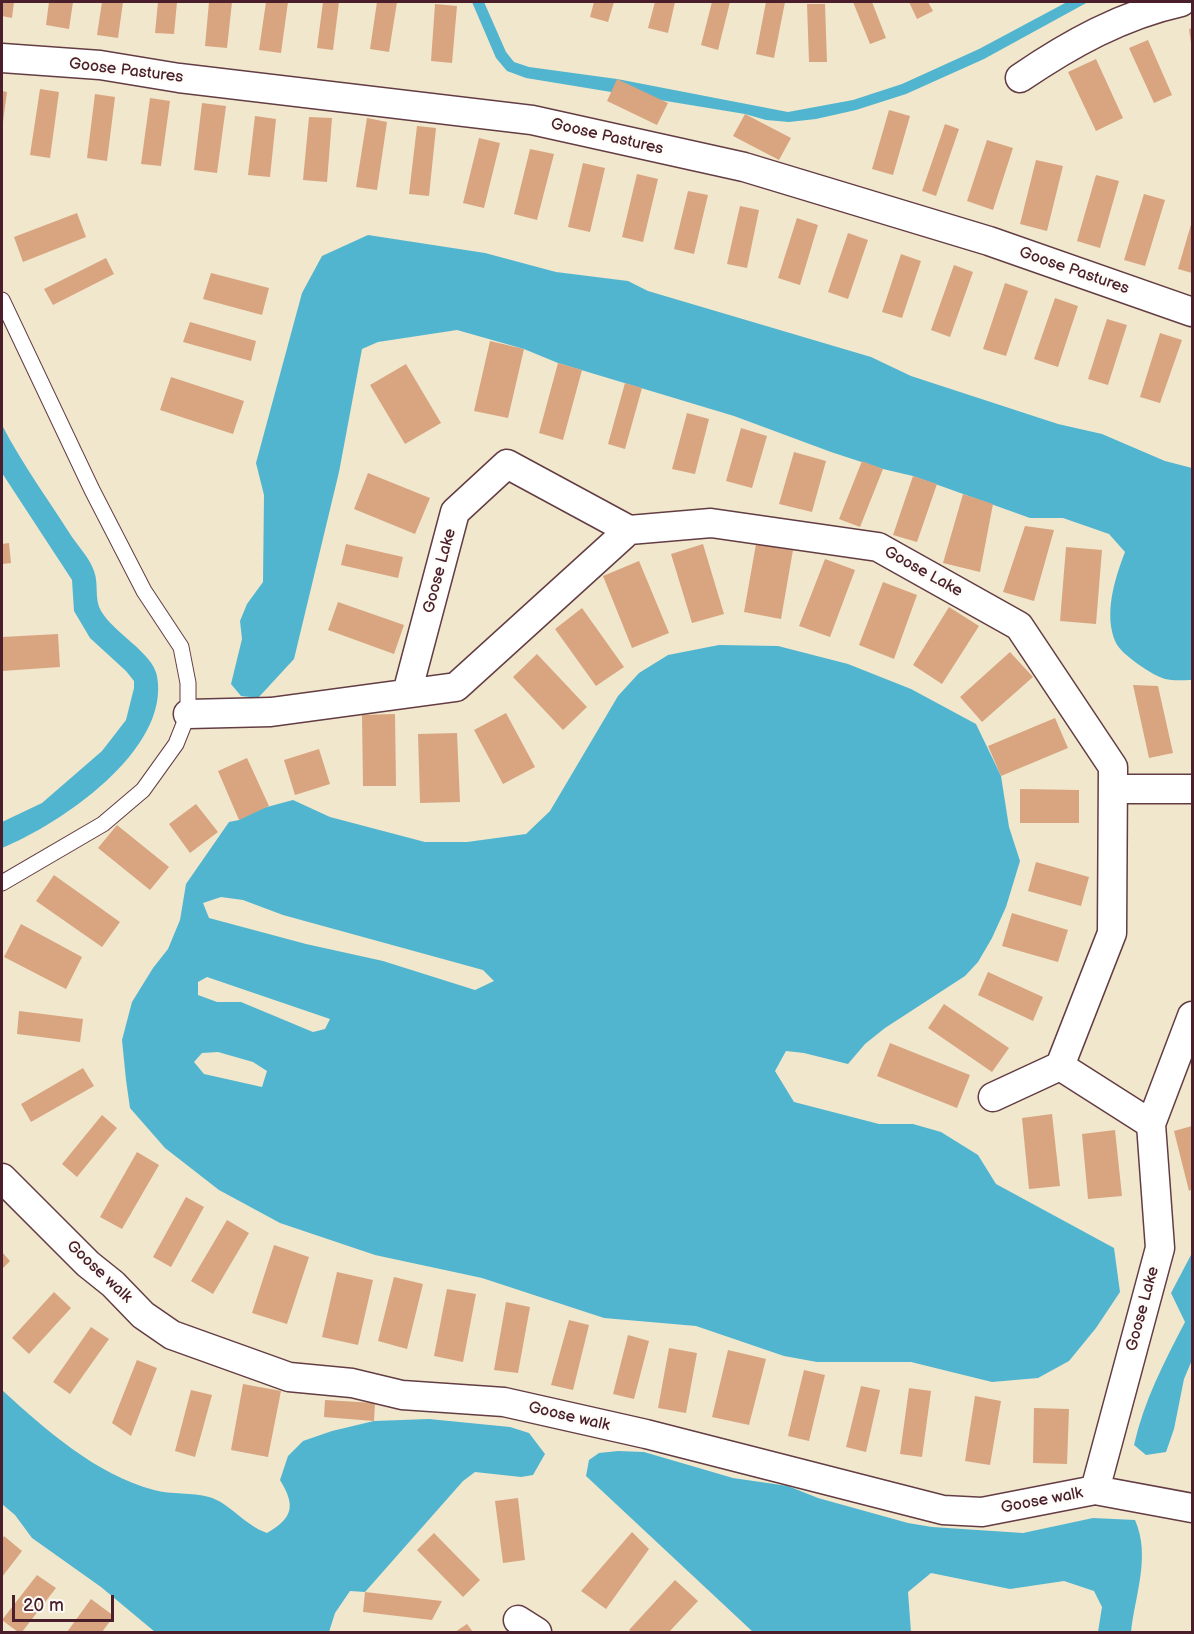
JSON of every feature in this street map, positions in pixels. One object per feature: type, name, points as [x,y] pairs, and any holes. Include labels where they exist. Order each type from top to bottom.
[{"type":"street","points":[[1020,78],[1068,46],[1150,8],[1181,2]]},
{"type":"street","name":"Goose Pastures","points":[[2,58],[100,65],[179,78],[532,120],[744,167],[989,242],[1192,312]]},
{"type":"street","name":"Goose Lake","points":[[407,693],[455,513],[507,464],[629,530],[711,524],[878,547],[1019,626],[1113,767],[1112,933],[1060,1066]]},
{"type":"street","points":[[188,714],[271,712],[456,687],[629,530]]},
{"type":"street","points":[[1113,789],[1192,789]]},
{"type":"street","name":"Goose Lake","points":[[1095,1490],[1160,1248],[1151,1124],[1192,1016]]},
{"type":"street","points":[[993,1096],[1060,1066],[1151,1124]]},
{"type":"street","name":"Goose walk","points":[[2,1178],[143,1315],[172,1335],[289,1377],[352,1383],[402,1395],[504,1402],[646,1434],[943,1510],[982,1512],[1095,1490],[1192,1508]]},
{"type":"lane","points":[[2,300],[92,490],[144,591],[181,647],[188,683],[188,714],[176,744],[143,790],[103,824],[2,884]]},
{"type":"water","points":[[472,2],[484,2],[506,52],[514,62],[529,67],[617,79],[788,112],[853,100],[902,84],[979,49],[1067,2],[1088,2],[984,59],[906,94],[856,110],[816,119],[789,122],[766,120],[745,114],[526,78],[507,71],[496,58]]},
{"type":"water","points":[[368,235],[485,253],[556,272],[628,281],[648,291],[871,357],[911,376],[1058,424],[1102,434],[1165,461],[1192,468],[1192,680],[1171,680],[1159,677],[1131,659],[1116,643],[1112,632],[1110,609],[1114,585],[1125,552],[1109,534],[1063,518],[1030,518],[913,476],[831,452],[734,416],[457,330],[378,342],[362,349],[339,472],[294,659],[258,698],[241,696],[231,684],[242,639],[240,621],[247,604],[263,582],[264,495],[256,463],[302,293],[322,256]]},
{"type":"water","points":[[2,425],[27,468],[90,562],[94,571],[101,611],[141,651],[154,668],[157,676],[157,704],[147,731],[129,757],[106,781],[52,822],[2,848],[2,822],[42,803],[102,751],[126,720],[134,681],[90,638],[74,611],[72,580],[2,473]]},
{"type":"water","points":[[719,645],[778,646],[848,664],[911,689],[976,724],[1001,776],[1009,827],[1020,861],[1006,907],[992,938],[978,962],[965,976],[885,1028],[865,1044],[848,1064],[786,1051],[775,1071],[794,1102],[879,1124],[913,1124],[941,1132],[978,1155],[996,1184],[1114,1248],[1120,1292],[1096,1328],[1069,1361],[1038,1378],[992,1382],[911,1362],[817,1362],[784,1356],[696,1326],[604,1318],[482,1278],[375,1255],[280,1223],[219,1190],[165,1148],[130,1108],[122,1040],[132,1002],[168,949],[180,920],[186,884],[229,822],[239,820],[252,811],[293,800],[330,817],[425,842],[467,842],[526,834],[550,811],[618,696],[639,673],[668,655]],"holes":[[[221,897],[243,900],[283,915],[483,970],[494,981],[475,990],[383,961],[306,944],[209,918],[203,903]],[[207,977],[330,1019],[325,1029],[313,1032],[241,1002],[217,1002],[198,995],[198,982]],[[218,1052],[253,1062],[267,1071],[262,1087],[204,1074],[194,1062],[202,1053]]]},
{"type":"water","points":[[1192,1253],[1192,1360],[1184,1379],[1174,1429],[1166,1452],[1146,1455],[1134,1445],[1149,1397],[1185,1322],[1171,1293]]},
{"type":"water","points":[[2,1390],[72,1449],[112,1473],[154,1490],[196,1494],[217,1500],[251,1525],[267,1533],[282,1522],[289,1511],[288,1497],[280,1480],[288,1456],[303,1441],[332,1431],[374,1421],[429,1419],[510,1427],[529,1433],[545,1454],[533,1475],[521,1477],[475,1472],[463,1481],[365,1592],[350,1591],[335,1613],[329,1632],[155,1632],[101,1587],[32,1538],[15,1515],[2,1504]]},
{"type":"water","points":[[644,1452],[733,1478],[788,1486],[818,1498],[908,1523],[932,1527],[1023,1533],[1093,1518],[1135,1520],[1140,1534],[1142,1562],[1131,1632],[1098,1632],[1102,1607],[1094,1591],[1064,1581],[1010,1589],[931,1573],[908,1592],[911,1632],[753,1632],[586,1476],[589,1460],[599,1453]]},
{"type":"building","points":[[2,2],[14,2],[12,18],[2,16]]},
{"type":"building","points":[[49,2],[73,2],[69,29],[46,25]]},
{"type":"building","points":[[102,2],[123,2],[118,38],[97,35]]},
{"type":"building","points":[[158,2],[177,2],[174,34],[155,33]]},
{"type":"building","points":[[209,2],[232,2],[227,48],[205,46]]},
{"type":"building","points":[[266,2],[288,2],[281,53],[259,50]]},
{"type":"building","points":[[323,2],[339,2],[333,50],[317,48]]},
{"type":"building","points":[[377,2],[397,2],[389,52],[370,49]]},
{"type":"building","points":[[594,2],[614,2],[608,22],[590,17]]},
{"type":"building","points":[[655,2],[675,2],[668,33],[648,28]]},
{"type":"building","points":[[712,2],[730,2],[718,50],[701,45]]},
{"type":"building","points":[[766,2],[785,2],[774,58],[756,54]]},
{"type":"building","points":[[853,2],[872,2],[886,38],[870,44]]},
{"type":"building","points":[[909,2],[928,2],[933,11],[917,19]]},
{"type":"building","points":[[435,4],[457,6],[452,63],[431,61]]},
{"type":"building","points":[[807,4],[825,4],[827,62],[809,62]]},
{"type":"building","points":[[1192,28],[1192,43],[1191,43],[1189,29]]},
{"type":"building","points":[[1148,40],[1172,95],[1154,103],[1129,48]]},
{"type":"building","points":[[1096,59],[1123,118],[1096,131],[1068,72]]},
{"type":"building","points":[[617,79],[668,103],[657,125],[607,101]]},
{"type":"building","points":[[40,89],[59,92],[50,158],[30,155]]},
{"type":"building","points":[[2,91],[7,92],[3,122],[2,122]]},
{"type":"building","points":[[95,94],[115,97],[107,161],[87,158]]},
{"type":"building","points":[[150,98],[170,101],[161,166],[141,164]]},
{"type":"building","points":[[202,103],[226,106],[217,173],[194,170]]},
{"type":"building","points":[[889,110],[910,116],[893,175],[872,169]]},
{"type":"building","points":[[745,114],[791,138],[779,160],[733,136]]},
{"type":"building","points":[[255,116],[276,119],[270,177],[248,175]]},
{"type":"building","points":[[309,117],[332,118],[327,182],[303,180]]},
{"type":"building","points":[[367,118],[387,122],[377,190],[356,187]]},
{"type":"building","points":[[945,124],[959,129],[936,196],[922,191]]},
{"type":"building","points":[[417,126],[436,128],[429,196],[409,194]]},
{"type":"building","points":[[479,138],[500,143],[484,208],[463,203]]},
{"type":"building","points":[[987,140],[1013,148],[993,210],[967,201]]},
{"type":"building","points":[[530,149],[554,154],[537,220],[514,214]]},
{"type":"building","points":[[1036,160],[1063,166],[1047,231],[1020,224]]},
{"type":"building","points":[[583,163],[605,168],[590,232],[568,227]]},
{"type":"building","points":[[637,174],[658,179],[643,242],[622,237]]},
{"type":"building","points":[[1096,175],[1119,181],[1100,248],[1077,241]]},
{"type":"building","points":[[688,191],[708,195],[694,254],[674,249]]},
{"type":"building","points":[[1144,194],[1165,200],[1145,266],[1124,260]]},
{"type":"building","points":[[740,206],[759,210],[747,268],[727,264]]},
{"type":"building","points":[[77,213],[86,237],[23,262],[14,237]]},
{"type":"building","points":[[797,218],[818,225],[800,285],[778,278]]},
{"type":"building","points":[[1192,221],[1192,273],[1178,269]]},
{"type":"building","points":[[848,233],[868,240],[848,299],[828,292]]},
{"type":"building","points":[[901,254],[921,261],[902,318],[882,312]]},
{"type":"building","points":[[106,258],[114,274],[53,305],[44,289]]},
{"type":"building","points":[[954,265],[973,272],[950,337],[931,330]]},
{"type":"building","points":[[211,273],[269,288],[262,315],[203,299]]},
{"type":"building","points":[[1005,283],[1028,291],[1006,356],[983,349]]},
{"type":"building","points":[[1055,298],[1078,306],[1058,367],[1034,359]]},
{"type":"building","points":[[1107,319],[1127,325],[1108,385],[1088,379]]},
{"type":"building","points":[[190,322],[256,341],[251,361],[183,342]]},
{"type":"building","points":[[1160,333],[1182,340],[1160,403],[1140,397]]},
{"type":"building","points":[[490,341],[524,349],[508,418],[474,411]]},
{"type":"building","points":[[558,363],[582,370],[563,440],[539,433]]},
{"type":"building","points":[[406,364],[441,423],[405,444],[370,385]]},
{"type":"building","points":[[171,377],[244,401],[233,434],[160,410]]},
{"type":"building","points":[[625,383],[642,388],[625,449],[608,444]]},
{"type":"building","points":[[687,413],[709,419],[695,474],[672,469]]},
{"type":"building","points":[[741,428],[767,436],[752,488],[726,481]]},
{"type":"building","points":[[794,452],[826,461],[812,512],[779,504]]},
{"type":"building","points":[[862,461],[883,469],[860,527],[839,519]]},
{"type":"building","points":[[368,473],[430,498],[415,534],[354,509]]},
{"type":"building","points":[[913,476],[937,484],[917,542],[893,535]]},
{"type":"building","points":[[963,494],[993,504],[980,572],[943,563]]},
{"type":"building","points":[[1025,526],[1054,530],[1034,601],[1003,592]]},
{"type":"building","points":[[9,543],[11,563],[2,564],[2,544]]},
{"type":"building","points":[[346,544],[403,557],[398,578],[341,565]]},
{"type":"building","points":[[703,544],[724,614],[692,623],[671,554]]},
{"type":"building","points":[[756,544],[793,550],[781,619],[744,612]]},
{"type":"building","points":[[1066,547],[1102,550],[1096,624],[1060,621]]},
{"type":"building","points":[[825,559],[855,570],[830,637],[799,626]]},
{"type":"building","points":[[639,561],[669,633],[632,648],[603,576]]},
{"type":"building","points":[[883,582],[917,595],[894,659],[859,645]]},
{"type":"building","points":[[338,602],[404,625],[394,654],[328,630]]},
{"type":"building","points":[[949,607],[979,626],[942,684],[913,665]]},
{"type":"building","points":[[582,608],[624,667],[596,686],[555,629]]},
{"type":"building","points":[[58,634],[60,667],[2,671],[2,637]]},
{"type":"building","points":[[1010,652],[1033,677],[982,722],[960,697]]},
{"type":"building","points":[[537,654],[587,707],[563,730],[513,677]]},
{"type":"building","points":[[1133,685],[1158,686],[1173,753],[1149,758]]},
{"type":"building","points":[[506,713],[535,767],[503,784],[474,730]]},
{"type":"building","points":[[395,714],[396,786],[363,786],[362,715]]},
{"type":"building","points":[[1055,718],[1068,748],[1001,776],[988,746]]},
{"type":"building","points":[[457,733],[460,802],[420,803],[418,734]]},
{"type":"building","points":[[319,749],[330,784],[295,795],[284,760]]},
{"type":"building","points":[[247,758],[269,806],[239,820],[218,771]]},
{"type":"building","points":[[1020,789],[1079,790],[1079,823],[1020,823]]},
{"type":"building","points":[[196,804],[218,832],[190,853],[169,824]]},
{"type":"building","points":[[117,825],[169,867],[150,890],[98,848]]},
{"type":"building","points":[[1036,862],[1089,877],[1081,906],[1028,891]]},
{"type":"building","points":[[54,875],[120,922],[102,947],[36,901]]},
{"type":"building","points":[[1012,913],[1068,930],[1058,962],[1002,946]]},
{"type":"building","points":[[21,924],[82,957],[66,989],[4,957]]},
{"type":"building","points":[[988,972],[1043,997],[1033,1021],[978,995]]},
{"type":"building","points":[[944,1004],[1009,1048],[992,1072],[928,1028]]},
{"type":"building","points":[[19,1011],[83,1019],[80,1042],[17,1034]]},
{"type":"building","points":[[890,1043],[970,1075],[957,1108],[877,1076]]},
{"type":"building","points":[[83,1068],[94,1086],[31,1122],[21,1104]]},
{"type":"building","points":[[1052,1114],[1060,1186],[1029,1189],[1022,1118]]},
{"type":"building","points":[[102,1115],[117,1128],[77,1177],[62,1164]]},
{"type":"building","points":[[1192,1126],[1192,1189],[1189,1191],[1174,1131]]},
{"type":"building","points":[[1115,1130],[1122,1196],[1088,1199],[1082,1134]]},
{"type":"building","points":[[137,1152],[159,1165],[122,1229],[100,1217]]},
{"type":"building","points":[[186,1197],[204,1207],[171,1267],[153,1257]]},
{"type":"building","points":[[227,1220],[249,1233],[213,1294],[191,1281]]},
{"type":"building","points":[[274,1245],[309,1257],[287,1324],[252,1313]]},
{"type":"building","points":[[2,1252],[10,1261],[2,1269]]},
{"type":"building","points":[[337,1272],[373,1280],[358,1345],[322,1337]]},
{"type":"building","points":[[394,1277],[423,1284],[407,1349],[378,1341]]},
{"type":"building","points":[[447,1289],[476,1294],[463,1362],[434,1356]]},
{"type":"building","points":[[54,1292],[71,1308],[29,1354],[12,1338]]},
{"type":"building","points":[[506,1302],[530,1307],[518,1373],[494,1370]]},
{"type":"building","points":[[569,1320],[589,1325],[573,1390],[551,1385]]},
{"type":"building","points":[[91,1327],[109,1339],[70,1394],[53,1382]]},
{"type":"building","points":[[628,1335],[649,1341],[634,1399],[613,1394]]},
{"type":"building","points":[[669,1348],[697,1353],[686,1413],[658,1408]]},
{"type":"building","points":[[728,1350],[766,1359],[749,1425],[712,1417]]},
{"type":"building","points":[[137,1360],[157,1368],[131,1436],[112,1423]]},
{"type":"building","points":[[804,1370],[825,1375],[809,1441],[788,1436]]},
{"type":"building","points":[[243,1384],[281,1391],[268,1457],[231,1450]]},
{"type":"building","points":[[861,1386],[880,1390],[866,1452],[846,1447]]},
{"type":"building","points":[[909,1388],[931,1391],[922,1457],[900,1454]]},
{"type":"building","points":[[191,1390],[212,1395],[195,1457],[175,1451]]},
{"type":"building","points":[[975,1396],[1001,1401],[990,1465],[965,1461]]},
{"type":"building","points":[[325,1400],[375,1403],[374,1421],[324,1417]]},
{"type":"building","points":[[1034,1408],[1069,1409],[1067,1464],[1033,1463]]},
{"type":"building","points":[[518,1498],[525,1560],[503,1563],[495,1501]]},
{"type":"building","points":[[632,1532],[649,1549],[606,1609],[581,1591]]},
{"type":"building","points":[[434,1533],[480,1580],[463,1597],[417,1550]]},
{"type":"building","points":[[4,1536],[22,1551],[2,1577],[2,1540]]},
{"type":"building","points":[[37,1575],[56,1588],[22,1632],[18,1632],[2,1620]]},
{"type":"building","points":[[675,1580],[698,1601],[669,1632],[632,1632],[629,1630]]},
{"type":"building","points":[[365,1592],[442,1601],[432,1620],[363,1612]]},
{"type":"building","points":[[91,1599],[114,1616],[102,1632],[67,1632]]},
{"type":"building","points":[[467,1624],[473,1632],[455,1632]]}]
